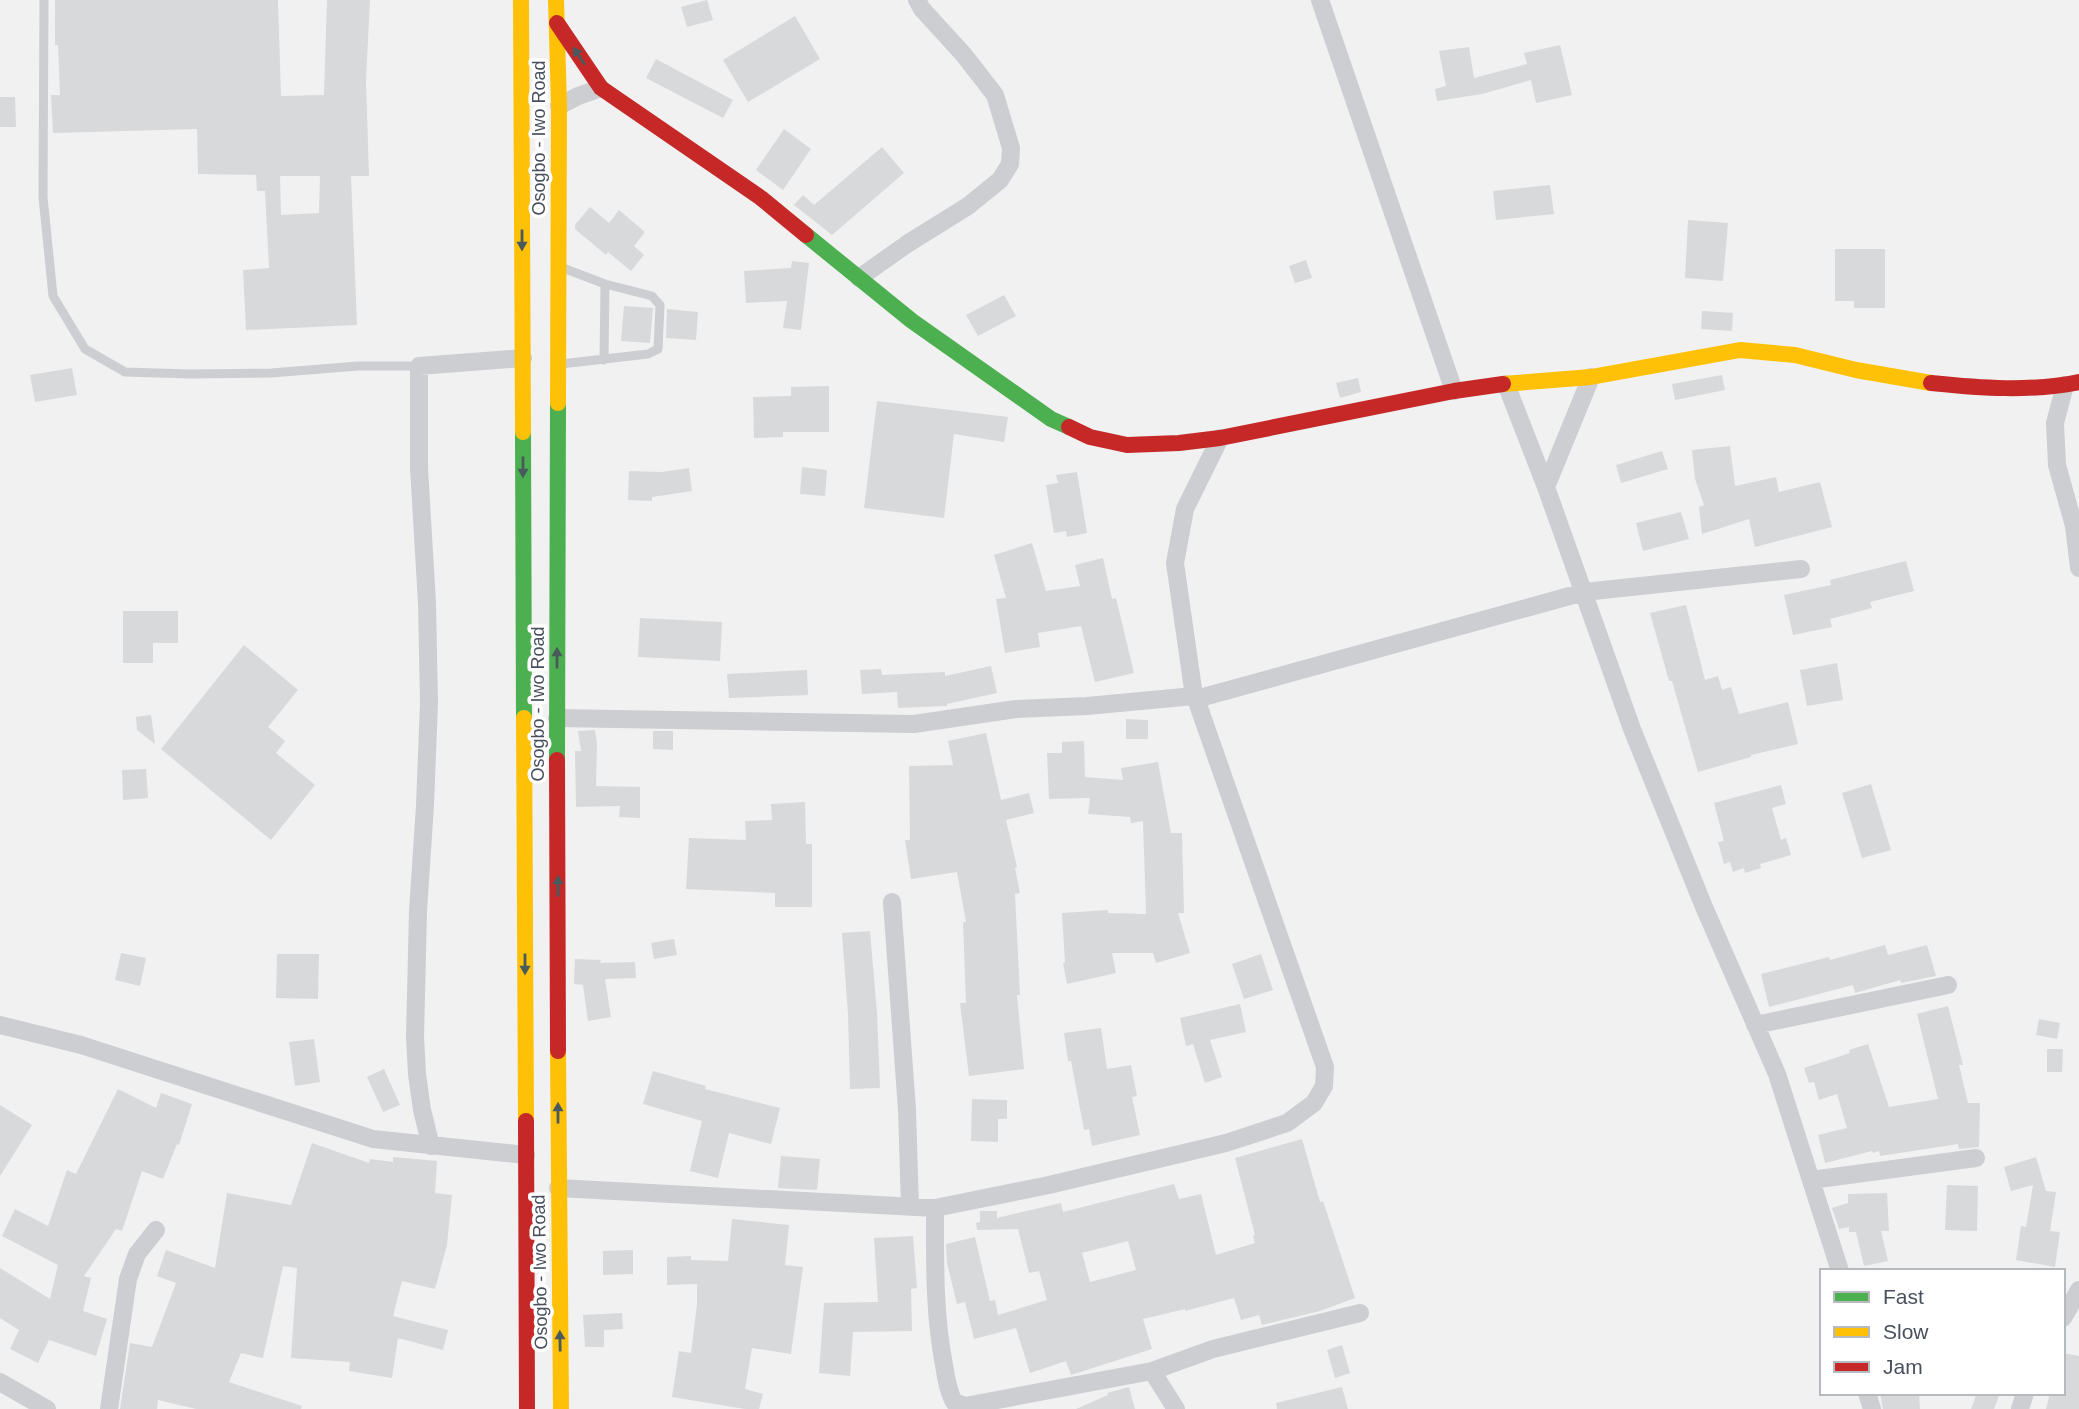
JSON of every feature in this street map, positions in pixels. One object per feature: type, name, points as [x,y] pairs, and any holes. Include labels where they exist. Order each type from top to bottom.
[{"type":"main road","name":"Osogbo - Iwo Road","points":[[556,0],[559,106],[557,718],[561,1409]]},
{"type":"main road","name":"Osogbo - Iwo Road","points":[[519,1],[527,1409]]},
{"type":"main road","points":[[557,23],[601,89],[761,198],[912,321],[1051,419],[1090,437],[1127,445],[1220,438],[1454,391],[1591,377],[1740,350],[1795,355],[1856,370],[1933,383],[1997,388],[2072,384]]},
{"type":"street","points":[[859,278],[968,206],[1000,180],[1010,164],[1011,148],[995,95],[917,0]]},
{"type":"street","points":[[1320,0],[1454,391]]},
{"type":"street","points":[[559,106],[601,89]]},
{"type":"street","points":[[431,1146],[422,1110],[415,1037],[418,911],[429,703],[427,603],[419,468],[419,366],[523,358]]},
{"type":"street","points":[[1546,486],[1591,377]]},
{"type":"street","points":[[1506,384],[1546,486],[1632,729],[1704,907],[1777,1074],[1839,1269]]},
{"type":"street","points":[[2072,384],[2055,423],[2057,465],[2074,526],[2079,568]]},
{"type":"street","points":[[558,1188],[935,1208],[1049,1185],[1226,1143],[1287,1124],[1314,1103],[1324,1086],[1325,1067],[1195,697],[1175,563],[1185,509],[1220,438]]},
{"type":"street","points":[[557,718],[914,724],[1016,709],[1195,697],[1584,592],[1801,569]]},
{"type":"street","points":[[892,902],[907,1110],[910,1207]]},
{"type":"street","points":[[1755,1025],[1948,985]]},
{"type":"street","points":[[0,1025],[80,1045],[373,1139],[526,1155]]},
{"type":"street","points":[[1811,1180],[1976,1158]]},
{"type":"street","points":[[935,1208],[934,1292],[939,1342],[949,1394],[954,1402],[965,1406],[1152,1371],[1213,1349],[1360,1313]]},
{"type":"street","points":[[110,1409],[128,1279],[137,1254],[156,1230]]},
{"type":"street","points":[[2065,1314],[2079,1290]]},
{"type":"street","points":[[1152,1371],[1176,1409]]},
{"type":"street","points":[[0,1382],[47,1409]]},
{"type":"lane","points":[[44,0],[43,197],[52,296],[85,349],[125,372],[271,373],[358,366],[419,366]]},
{"type":"lane","points":[[558,266],[605,284],[652,296],[660,305],[658,349],[648,354],[559,365]]},
{"type":"lane","points":[[604,360],[605,284]]},
{"type":"building","points":[[55,0],[278,0],[281,96],[324,95],[327,0],[370,0],[366,80],[369,176],[351,176],[357,325],[246,330],[243,270],[269,268],[265,191],[257,191],[256,175],[198,174],[197,129],[53,133],[51,95],[60,95],[58,45],[55,45]],"holes":[[[280,176],[320,176],[319,213],[281,215]]]},
{"type":"building","points":[[707,0],[713,20],[687,27],[681,7]]},
{"type":"building","points":[[795,16],[820,59],[748,102],[723,60]]},
{"type":"building","points":[[1560,45],[1572,95],[1536,103],[1531,80],[1482,94],[1437,101],[1435,89],[1446,86],[1439,51],[1469,47],[1474,78],[1527,64],[1524,53]]},
{"type":"building","points":[[656,59],[733,100],[723,118],[646,78]]},
{"type":"building","points":[[0,97],[15,97],[16,127],[0,127]]},
{"type":"building","points":[[784,129],[811,149],[783,190],[756,170]]},
{"type":"building","points":[[882,147],[904,173],[832,235],[794,205],[803,195],[814,205]]},
{"type":"building","points":[[1550,185],[1554,214],[1496,220],[1493,191]]},
{"type":"building","points":[[590,207],[609,223],[619,210],[645,232],[634,246],[644,255],[631,271],[608,252],[606,255],[575,229],[575,225]]},
{"type":"building","points":[[1688,220],[1728,223],[1723,281],[1685,278]]},
{"type":"building","points":[[1835,249],[1885,249],[1885,308],[1854,308],[1854,301],[1835,301]]},
{"type":"building","points":[[1306,260],[1312,278],[1295,283],[1289,266]]},
{"type":"building","points":[[792,261],[809,263],[801,330],[783,328],[787,301],[746,303],[744,271],[791,268]]},
{"type":"building","points":[[1004,295],[1016,316],[978,336],[966,315]]},
{"type":"building","points":[[624,306],[653,308],[650,343],[621,341]]},
{"type":"building","points":[[667,309],[698,312],[696,340],[666,338]]},
{"type":"building","points":[[1702,311],[1733,313],[1732,331],[1701,329]]},
{"type":"building","points":[[72,368],[77,395],[35,402],[30,375]]},
{"type":"building","points":[[1722,375],[1725,390],[1675,400],[1672,384]]},
{"type":"building","points":[[1358,378],[1361,392],[1340,398],[1336,383]]},
{"type":"building","points":[[829,386],[829,432],[783,432],[783,437],[754,438],[753,397],[791,396],[791,387]]},
{"type":"building","points":[[877,401],[1008,417],[1004,442],[954,434],[944,518],[864,508]]},
{"type":"building","points":[[1730,446],[1735,486],[1776,477],[1779,492],[1820,482],[1832,527],[1755,547],[1749,519],[1702,534],[1699,507],[1704,505],[1695,479],[1692,450]]},
{"type":"building","points":[[1662,451],[1668,469],[1621,483],[1616,465]]},
{"type":"building","points":[[802,467],[827,470],[825,496],[800,494]]},
{"type":"building","points":[[689,468],[692,491],[652,497],[652,501],[628,500],[629,471],[662,472]]},
{"type":"building","points":[[1077,472],[1087,533],[1067,537],[1066,531],[1054,533],[1046,485],[1058,483],[1056,475]]},
{"type":"building","points":[[1681,512],[1689,539],[1643,551],[1636,523]]},
{"type":"building","points":[[1032,543],[1046,591],[1080,586],[1075,565],[1103,558],[1112,599],[1116,598],[1134,673],[1095,682],[1081,626],[1038,633],[1040,647],[1005,653],[996,599],[1006,598],[994,555]]},
{"type":"building","points":[[1906,561],[1914,591],[1870,602],[1872,608],[1830,619],[1832,627],[1793,635],[1784,595],[1831,585],[1830,580]]},
{"type":"building","points":[[1686,605],[1705,680],[1718,676],[1722,690],[1731,687],[1739,714],[1788,702],[1798,744],[1698,772],[1650,613]]},
{"type":"building","points":[[123,611],[178,611],[178,643],[153,643],[153,663],[123,663]]},
{"type":"building","points":[[640,618],[722,622],[720,661],[638,657]]},
{"type":"building","points":[[244,645],[298,690],[268,727],[285,741],[276,753],[315,785],[271,840],[161,749]]},
{"type":"building","points":[[1837,663],[1843,700],[1807,706],[1800,670]]},
{"type":"building","points":[[991,666],[997,693],[947,706],[898,708],[897,692],[862,694],[860,670],[881,669],[882,675],[945,672],[945,676]]},
{"type":"building","points":[[807,670],[808,695],[729,698],[727,674]]},
{"type":"building","points":[[151,715],[155,744],[137,730],[136,717]]},
{"type":"building","points":[[1126,719],[1148,720],[1148,739],[1126,739]]},
{"type":"building","points":[[595,730],[596,786],[640,787],[640,818],[619,817],[620,806],[576,807],[575,751],[581,751],[578,731]]},
{"type":"building","points":[[653,731],[673,731],[673,750],[653,749]]},
{"type":"building","points":[[986,733],[1001,800],[1029,793],[1034,813],[1006,820],[1020,893],[1015,894],[1020,995],[1017,995],[1024,1069],[969,1076],[960,1003],[966,1003],[963,922],[966,922],[957,872],[911,879],[905,840],[910,840],[909,766],[953,765],[948,741]]},
{"type":"building","points":[[1084,741],[1085,777],[1123,780],[1121,768],[1158,762],[1171,833],[1182,833],[1184,913],[1178,913],[1190,953],[1156,963],[1153,953],[1112,953],[1116,973],[1067,984],[1063,963],[1062,913],[1108,910],[1108,913],[1146,914],[1143,821],[1131,823],[1130,817],[1088,814],[1090,798],[1049,799],[1047,753],[1062,753],[1062,742]]},
{"type":"building","points":[[146,769],[148,798],[123,800],[122,770]]},
{"type":"building","points":[[1871,784],[1891,850],[1862,858],[1842,793]]},
{"type":"building","points":[[1781,785],[1786,804],[1772,808],[1781,840],[1786,838],[1791,855],[1760,864],[1761,868],[1745,873],[1744,868],[1733,872],[1730,862],[1724,864],[1718,842],[1724,841],[1714,803]]},
{"type":"building","points":[[805,802],[806,844],[812,844],[812,907],[775,907],[775,893],[686,889],[689,838],[746,840],[745,821],[772,820],[771,804]]},
{"type":"building","points":[[870,931],[880,1088],[850,1089],[842,933]]},
{"type":"building","points":[[674,939],[677,955],[654,959],[651,943]]},
{"type":"building","points":[[1885,945],[1888,955],[1927,945],[1936,976],[1901,983],[1900,980],[1855,993],[1853,985],[1769,1007],[1761,974]]},
{"type":"building","points":[[121,953],[146,958],[140,986],[115,980]]},
{"type":"building","points":[[277,954],[319,954],[318,999],[276,998]]},
{"type":"building","points":[[1261,954],[1273,990],[1244,999],[1232,964]]},
{"type":"building","points":[[575,959],[601,960],[600,963],[635,962],[636,978],[605,979],[611,1017],[588,1021],[583,985],[574,984]]},
{"type":"building","points":[[1240,1004],[1246,1032],[1210,1040],[1222,1077],[1205,1083],[1193,1044],[1186,1046],[1180,1018]]},
{"type":"building","points":[[1948,1006],[1963,1065],[1959,1065],[1968,1103],[1980,1103],[1979,1147],[1959,1149],[1958,1144],[1880,1156],[1879,1151],[1872,1151],[1825,1163],[1818,1135],[1847,1128],[1837,1094],[1819,1100],[1814,1082],[1809,1083],[1804,1068],[1850,1053],[1849,1050],[1868,1044],[1889,1107],[1938,1099],[1917,1014]]},
{"type":"building","points":[[2039,1019],[2060,1023],[2057,1039],[2036,1035]]},
{"type":"building","points":[[1101,1028],[1107,1069],[1131,1065],[1137,1096],[1132,1097],[1140,1135],[1092,1146],[1089,1129],[1084,1130],[1064,1033]]},
{"type":"building","points":[[314,1039],[320,1082],[295,1086],[289,1042]]},
{"type":"building","points":[[2047,1049],[2063,1049],[2062,1072],[2047,1072]]},
{"type":"building","points":[[384,1069],[400,1105],[383,1112],[367,1077]]},
{"type":"building","points":[[653,1071],[706,1086],[705,1089],[780,1108],[771,1144],[729,1133],[718,1178],[690,1171],[702,1121],[643,1104]]},
{"type":"building","points":[[118,1089],[156,1108],[161,1093],[192,1104],[179,1145],[177,1144],[163,1179],[142,1171],[122,1231],[116,1229],[84,1276],[91,1278],[83,1311],[107,1319],[96,1356],[49,1340],[38,1363],[10,1349],[19,1330],[0,1318],[0,1268],[50,1299],[58,1265],[2,1236],[15,1209],[48,1226],[67,1170],[76,1174]]},
{"type":"building","points":[[972,1099],[1007,1100],[1007,1119],[998,1119],[998,1142],[971,1141]]},
{"type":"building","points":[[0,1105],[32,1125],[0,1176]]},
{"type":"building","points":[[1302,1139],[1320,1202],[1323,1201],[1355,1298],[1320,1311],[1262,1325],[1259,1315],[1241,1320],[1234,1298],[1143,1319],[1152,1349],[1071,1375],[1066,1361],[1030,1373],[1016,1328],[974,1339],[965,1302],[957,1304],[947,1263],[946,1244],[975,1237],[990,1301],[995,1300],[998,1315],[1047,1300],[1039,1271],[1029,1273],[1018,1229],[977,1230],[980,1211],[997,1211],[997,1218],[1061,1203],[1063,1212],[1174,1184],[1179,1199],[1201,1194],[1216,1255],[1255,1243],[1235,1158]],"holes":[[[1128,1241],[1136,1270],[1090,1282],[1082,1253]]]},
{"type":"building","points":[[312,1143],[369,1163],[370,1159],[393,1162],[393,1157],[437,1161],[435,1193],[452,1195],[447,1245],[435,1289],[402,1281],[393,1316],[448,1330],[443,1350],[398,1338],[392,1378],[349,1371],[350,1362],[291,1358],[297,1268],[283,1266],[263,1358],[241,1353],[229,1382],[302,1406],[301,1409],[196,1409],[158,1400],[157,1409],[120,1409],[130,1343],[152,1347],[176,1283],[157,1276],[166,1250],[215,1268],[227,1193],[291,1205]]},
{"type":"building","points":[[781,1156],[820,1159],[817,1190],[778,1188]]},
{"type":"building","points":[[2036,1157],[2046,1191],[2056,1192],[2050,1231],[2060,1232],[2055,1267],[2016,1260],[2021,1226],[2026,1227],[2033,1185],[2011,1191],[2004,1167]]},
{"type":"building","points":[[1947,1185],[1978,1186],[1977,1231],[1945,1230]]},
{"type":"building","points":[[1887,1193],[1889,1231],[1881,1231],[1888,1261],[1864,1266],[1856,1232],[1849,1232],[1849,1227],[1839,1229],[1832,1208],[1848,1203],[1848,1194]]},
{"type":"building","points":[[732,1219],[789,1225],[785,1265],[803,1267],[791,1354],[752,1348],[745,1389],[763,1394],[759,1409],[672,1397],[679,1351],[691,1353],[697,1284],[667,1285],[667,1257],[691,1256],[691,1260],[728,1261]]},
{"type":"building","points":[[913,1236],[917,1288],[911,1289],[912,1331],[853,1332],[850,1376],[819,1373],[824,1303],[878,1302],[874,1238]]},
{"type":"building","points":[[633,1250],[633,1274],[603,1275],[603,1251]]},
{"type":"building","points":[[622,1313],[623,1329],[604,1330],[604,1347],[585,1347],[583,1315]]},
{"type":"building","points":[[1342,1345],[1350,1373],[1335,1378],[1327,1350]]},
{"type":"building","points":[[2065,1353],[2079,1356],[2079,1409],[2046,1409],[2050,1395],[2065,1395]]},
{"type":"building","points":[[1129,1387],[1135,1409],[1076,1409],[1108,1395],[1107,1393]]},
{"type":"building","points":[[1342,1387],[1348,1409],[1277,1409],[1276,1403]]},
{"type":"building","points":[[1880,1395],[1919,1395],[1920,1409],[1883,1409]]},
{"type":"building","points":[[1976,1395],[1999,1395],[1994,1409],[1971,1409]]},
{"type":"traffic: fast","points":[[806,235],[912,321],[1051,419],[1069,427]]},
{"type":"traffic: fast","points":[[557,760],[558,403]]},
{"type":"traffic: fast","points":[[523,432],[524,718]]},
{"type":"traffic: slow","points":[[521,0],[523,432]]},
{"type":"traffic: slow","points":[[556,0],[559,106],[558,403]]},
{"type":"traffic: slow","points":[[1503,384],[1591,377],[1740,350],[1795,355],[1856,370],[1931,383]]},
{"type":"traffic: slow","points":[[524,718],[526,1121]]},
{"type":"traffic: slow","points":[[558,1051],[561,1409]]},
{"type":"traffic: jam","points":[[557,23],[601,88],[761,198],[806,235]]},
{"type":"traffic: jam","points":[[1931,383],[2024,388],[2079,382]]},
{"type":"traffic: jam","points":[[1069,427],[1090,437],[1127,445],[1179,443],[1220,438],[1454,391],[1503,384]]},
{"type":"traffic: jam","points":[[557,760],[558,1051]]},
{"type":"traffic: jam","points":[[526,1121],[527,1409]]}]
